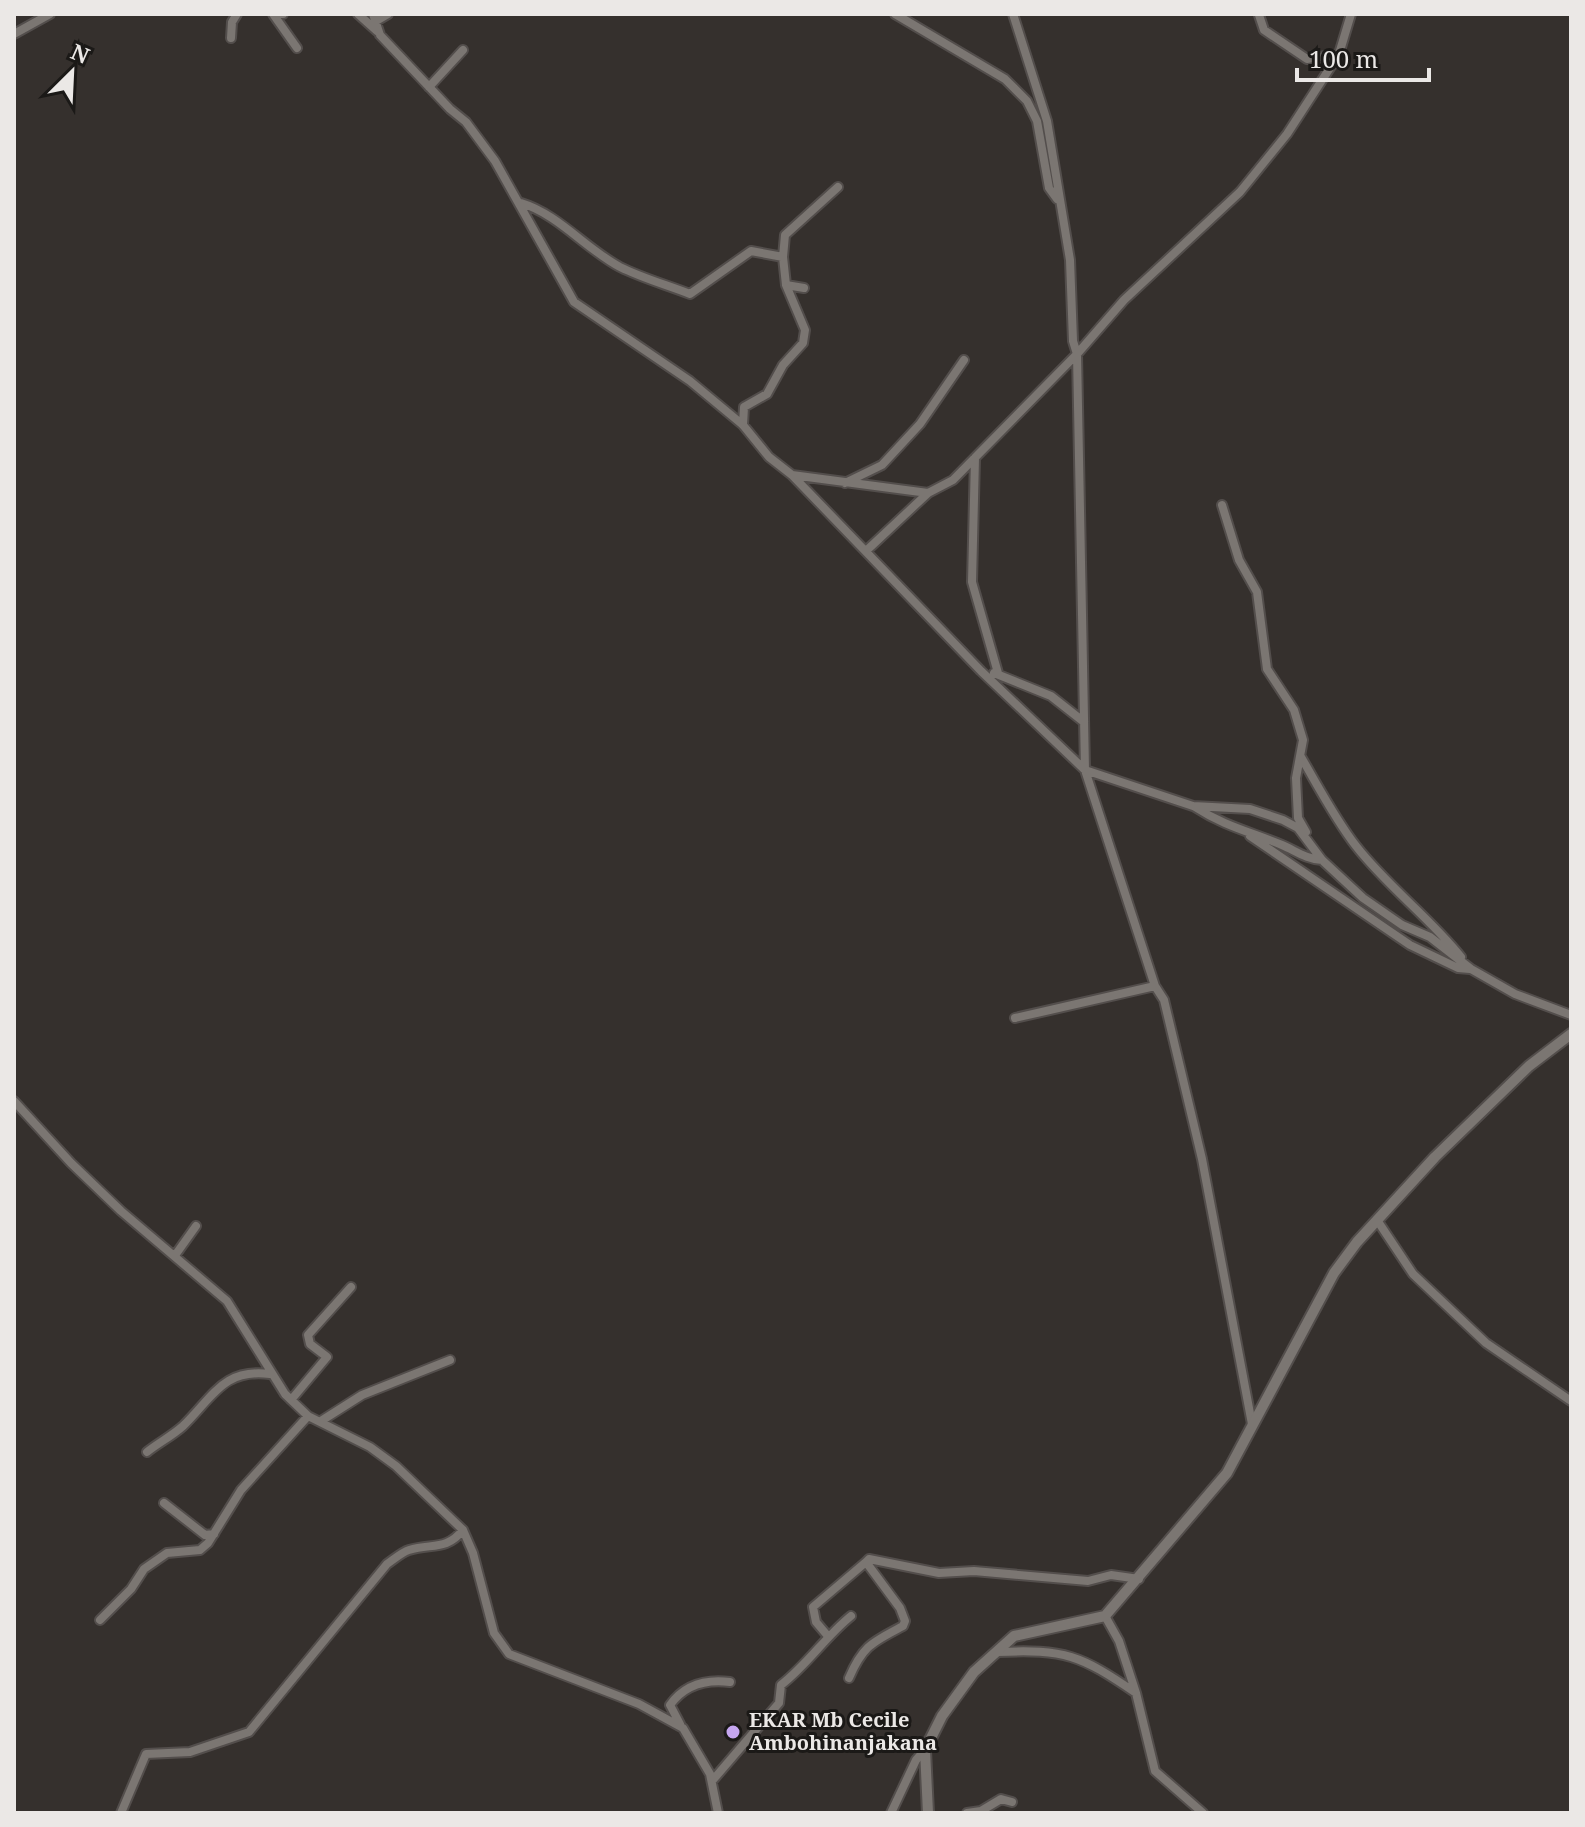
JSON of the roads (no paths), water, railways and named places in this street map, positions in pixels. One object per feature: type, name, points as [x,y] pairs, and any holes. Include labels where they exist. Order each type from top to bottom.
[{"type":"street","points":[[14,34],[50,14]]},
{"type":"street","points":[[231,38],[232,22],[237,14]]},
{"type":"street","points":[[273,14],[297,48]]},
{"type":"street","points":[[358,14],[466,122],[521,203],[574,302],[690,381],[743,425],[769,457],[792,475],[981,671],[1085,770],[1193,806],[1250,836],[1410,945],[1458,968],[1471,969]]},
{"type":"street","points":[[380,35],[374,17],[388,14]]},
{"type":"street","points":[[895,14],[947,48],[1005,79],[1027,101],[1037,121],[1049,188],[1060,202]]},
{"type":"street","points":[[1013,14],[1047,121],[1070,260],[1073,341],[1077,354],[1085,770],[1155,986],[1164,1000],[1202,1159],[1252,1424]]},
{"type":"street","points":[[866,551],[928,493],[953,480],[1077,354],[1124,300],[1240,192],[1287,134],[1339,54],[1351,14]]},
{"type":"street","points":[[1259,15],[1264,30],[1307,59],[1339,54]]},
{"type":"street","points":[[429,87],[463,50]]},
{"type":"street","points":[[743,425],[744,407],[767,394],[783,365],[803,343],[805,330],[786,285],[783,257],[785,235],[838,187]]},
{"type":"street","points":[[521,203],[538,208],[583,244],[621,268],[690,294],[751,251],[783,257]]},
{"type":"street","points":[[786,285],[804,288]]},
{"type":"street","points":[[844,484],[882,465],[920,424],[964,360]]},
{"type":"street","points":[[975,458],[972,582],[998,673]]},
{"type":"street","points":[[792,475],[928,493]]},
{"type":"street","points":[[1222,505],[1239,560],[1257,592],[1267,669],[1294,710],[1303,740],[1296,778],[1298,818],[1322,860]]},
{"type":"street","points":[[981,671],[998,673],[1051,696],[1084,722]]},
{"type":"street","points":[[1300,756],[1354,844],[1391,886],[1435,925],[1471,969]]},
{"type":"street","points":[[1193,806],[1250,809],[1298,828],[1322,860],[1363,898],[1402,925],[1430,937],[1471,969],[1515,994],[1571,1015]]},
{"type":"street","points":[[1250,836],[1280,844],[1308,859],[1322,860]]},
{"type":"street","points":[[1015,1018],[1155,986]]},
{"type":"street","points":[[891,1813],[916,1760],[925,1750],[942,1716],[974,1672],[1014,1636],[1105,1616],[1139,1579],[1227,1473],[1334,1273],[1435,1157],[1529,1066],[1571,1034]]},
{"type":"street","points":[[14,1101],[111,1202],[176,1254],[227,1301],[270,1374],[291,1400],[308,1416],[370,1447],[396,1466],[463,1530],[473,1553],[494,1633],[509,1654],[639,1704],[683,1728]]},
{"type":"street","points":[[1377,1220],[1413,1274],[1486,1343],[1571,1401]]},
{"type":"street","points":[[176,1254],[196,1226]]},
{"type":"street","points":[[291,1400],[326,1361],[327,1357],[310,1344],[308,1335],[351,1287]]},
{"type":"street","points":[[321,1421],[362,1395],[450,1360]]},
{"type":"street","points":[[147,1452],[181,1427],[226,1381],[248,1372],[270,1374]]},
{"type":"street","points":[[100,1620],[131,1589],[144,1569],[167,1553],[200,1550],[214,1534],[241,1490],[308,1416]]},
{"type":"street","points":[[164,1503],[205,1535],[214,1534]]},
{"type":"street","points":[[121,1813],[146,1754],[190,1752],[249,1732],[387,1564],[408,1550],[440,1547],[454,1542],[463,1530]]},
{"type":"street","points":[[827,1635],[816,1622],[813,1607],[866,1562],[888,1561],[939,1573],[974,1571],[1088,1581],[1111,1575],[1139,1579]]},
{"type":"street","points":[[849,1678],[858,1658],[877,1637],[903,1626],[905,1621],[900,1608],[866,1562]]},
{"type":"street","points":[[712,1781],[779,1703],[781,1685],[808,1664],[827,1635],[851,1616]]},
{"type":"street","points":[[1105,1616],[1119,1641],[1136,1693],[1155,1771],[1203,1813]]},
{"type":"street","points":[[997,1652],[1069,1654],[1093,1663],[1136,1693]]},
{"type":"street","points":[[718,1813],[712,1781],[670,1705],[692,1685],[709,1681],[730,1682]]},
{"type":"street","points":[[925,1750],[928,1813]]},
{"type":"street","points":[[967,1813],[981,1811],[1001,1799],[1012,1802]]},
{"type":"street","points":[[1185,1813],[1187,1802]]},
{"type":"place","name":"EKAR Mb Cecile Ambohinanjakana","points":[[733,1732]]}]
